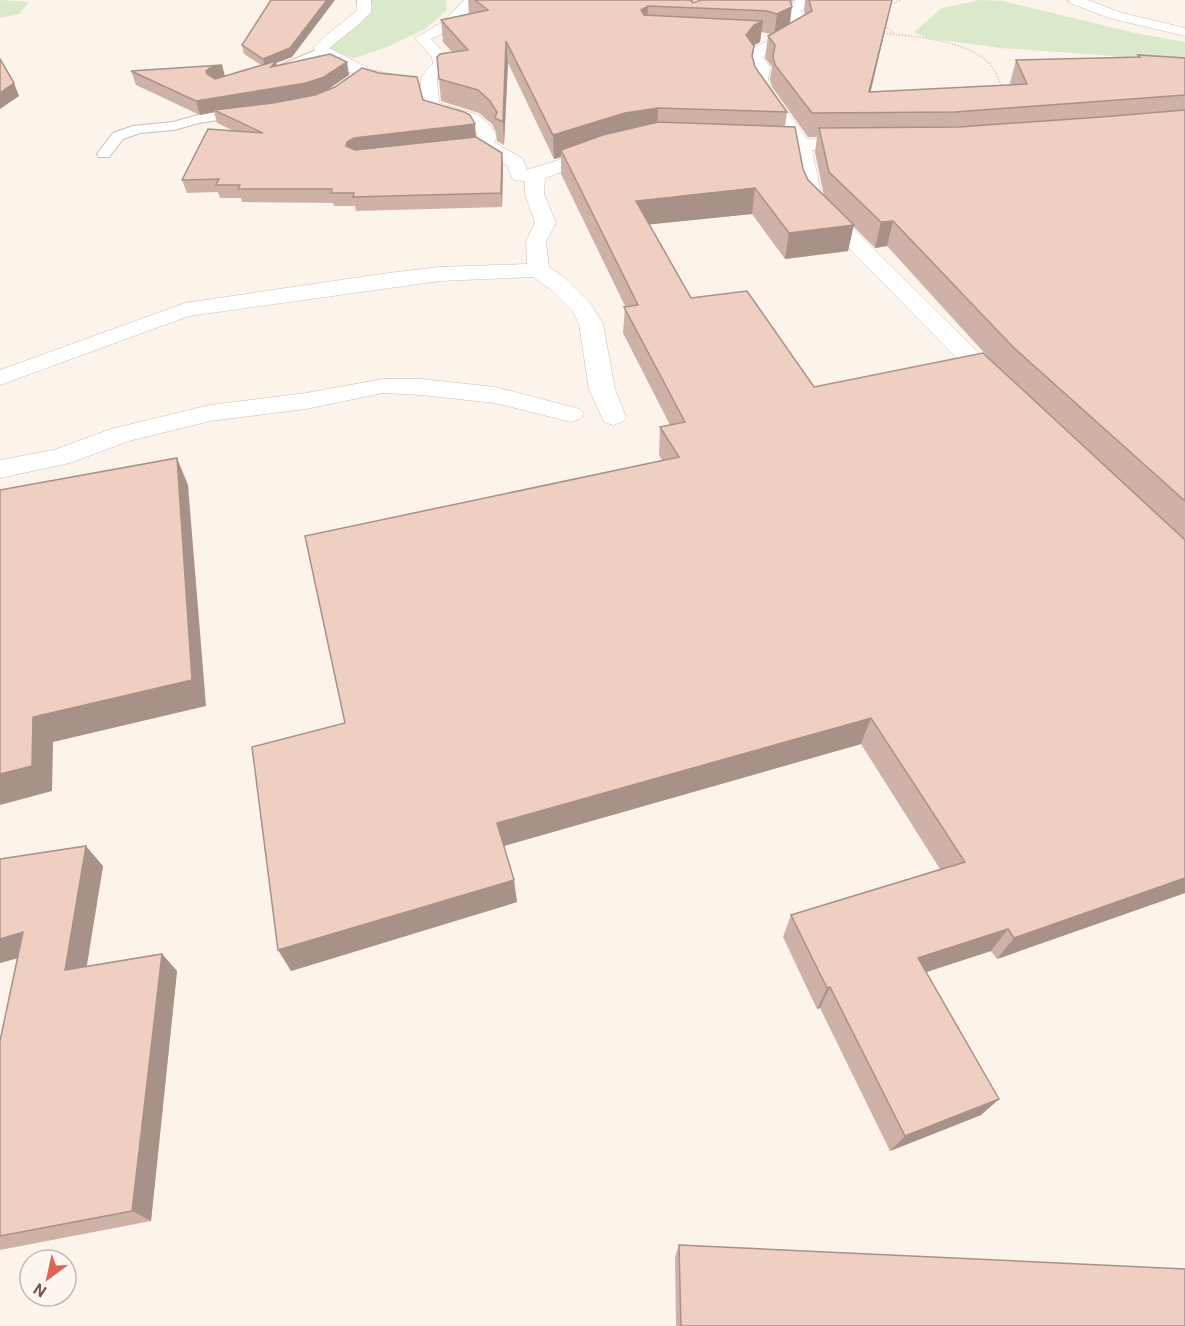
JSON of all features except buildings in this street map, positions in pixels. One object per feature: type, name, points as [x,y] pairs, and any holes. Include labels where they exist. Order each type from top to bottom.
[{"type":"street","points":[[364,0],[364,12],[347,30],[326,42],[321,48],[358,76],[427,83]]},
{"type":"street","points":[[472,0],[448,25],[422,38],[439,56],[441,64],[429,74],[427,83],[431,106],[477,120],[485,126],[488,137],[478,143],[516,163],[520,176],[536,176],[622,146]]},
{"type":"street","points":[[1075,0],[1114,15],[1185,32]]},
{"type":"street","points":[[795,4],[793,14],[800,31],[772,39],[754,57],[762,67],[760,81],[766,94],[801,144],[808,170],[808,189],[813,200],[1012,400]]},
{"type":"street","points":[[733,141],[876,146]]},
{"type":"street","points":[[536,176],[533,183],[537,206],[545,219],[546,227],[536,242],[538,270]]},
{"type":"street","points":[[0,378],[185,310],[440,274],[538,270],[558,284],[583,309],[591,324],[602,389],[613,417]]},
{"type":"street","points":[[0,469],[60,457],[120,435],[210,413],[306,401],[383,386],[422,387],[495,395],[571,414]]},
{"type":"lane","points":[[259,75],[324,50]]},
{"type":"lane","points":[[105,154],[109,145],[118,136],[138,129],[174,126],[198,119],[261,110]]},
{"type":"path","points":[[885,9],[891,3],[901,0]]},
{"type":"path","points":[[881,20],[894,34]]},
{"type":"path","points":[[876,33],[928,38],[965,49],[991,64],[1002,88]]},
{"type":"green space","points":[[0,0],[29,2],[19,14],[0,18]]},
{"type":"green space","points":[[369,0],[446,0],[447,10],[425,29],[387,47],[355,58],[336,54],[329,45],[352,28],[373,7]]},
{"type":"green space","points":[[980,0],[1003,1],[1135,33],[1185,42],[1185,61],[1000,48],[927,38],[914,32],[942,8]]}]
